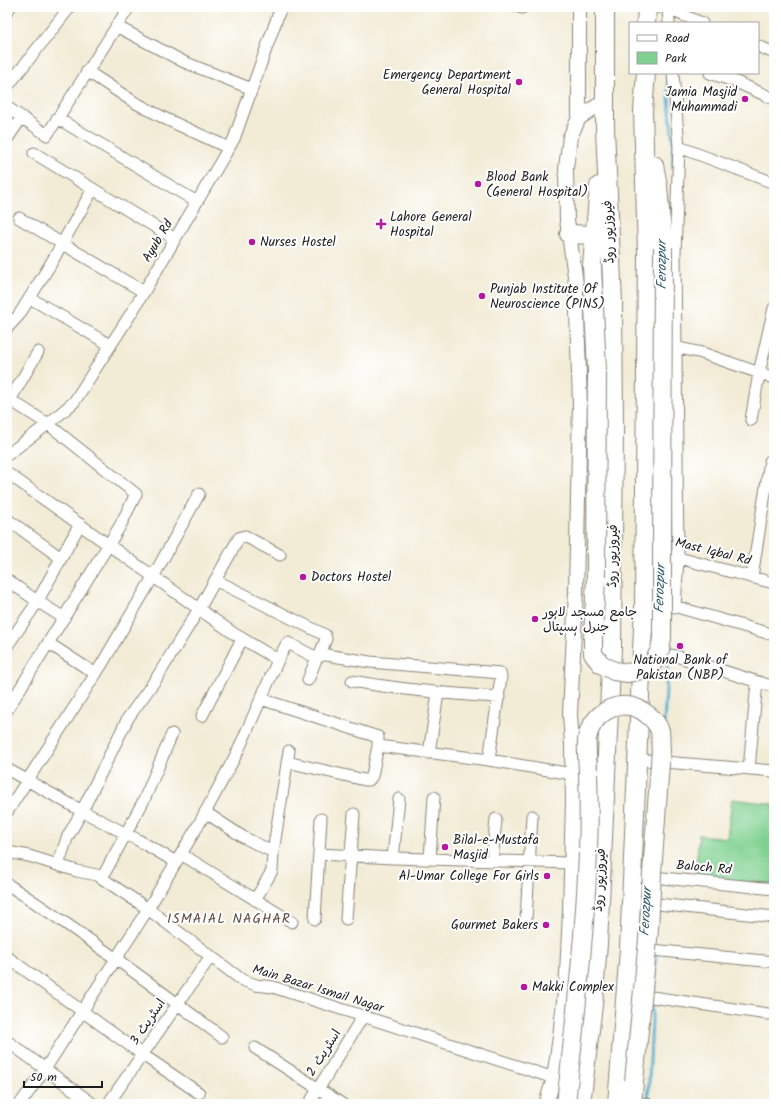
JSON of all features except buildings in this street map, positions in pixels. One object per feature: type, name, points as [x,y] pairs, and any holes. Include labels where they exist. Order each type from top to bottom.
[{"type":"main road","name":"فیروزپور روڈ","points":[[581,1104],[596,967],[612,648],[614,428],[612,302],[605,130],[605,7]]},
{"type":"main road","points":[[646,22],[647,7]]},
{"type":"main road","points":[[632,1104],[626,994],[632,902],[644,605],[645,344],[647,254],[643,111],[646,74]]},
{"type":"main road","points":[[605,130],[592,266],[597,371],[596,578],[593,654],[602,664],[614,671],[628,672],[642,670],[653,663],[660,650],[662,638],[663,247],[658,186],[643,111]]},
{"type":"main road","points":[[569,234],[594,235]]},
{"type":"main road","points":[[566,1104],[580,985],[586,891],[589,814],[587,736],[593,722],[602,713],[611,708],[625,705],[642,710],[653,719],[660,731],[661,750],[649,929],[632,1104]]},
{"type":"street","points":[[7,11],[10,7]]},
{"type":"street","points":[[7,87],[70,7]]},
{"type":"street","points":[[7,107],[47,135],[129,7]]},
{"type":"street","name":"Ayub Rd","points":[[7,455],[74,402],[144,292],[234,140],[281,7]]},
{"type":"street","points":[[518,7],[522,7]]},
{"type":"street","points":[[546,1104],[554,1078],[567,974],[570,912],[572,774],[570,714],[576,592],[580,404],[576,283],[567,220],[566,168],[570,137],[579,118],[579,7]]},
{"type":"street","points":[[654,7],[672,9],[700,22]]},
{"type":"street","points":[[669,22],[672,9]]},
{"type":"street","points":[[116,26],[184,62],[252,89]]},
{"type":"street","points":[[759,46],[774,53]]},
{"type":"street","points":[[87,71],[134,102],[168,120],[229,148]]},
{"type":"street","points":[[673,74],[679,147],[675,253],[678,558],[674,607]]},
{"type":"street","points":[[713,74],[734,81],[774,99]]},
{"type":"street","points":[[579,118],[606,100]]},
{"type":"street","points":[[7,139],[22,117]]},
{"type":"street","points":[[57,118],[197,202]]},
{"type":"street","points":[[679,147],[774,183]]},
{"type":"street","points":[[34,153],[175,239]]},
{"type":"street","points":[[7,328],[19,315],[30,298],[93,189]]},
{"type":"street","points":[[19,218],[144,292]]},
{"type":"street","points":[[30,298],[110,346]]},
{"type":"street","points":[[751,420],[759,373],[774,308]]},
{"type":"street","points":[[645,344],[676,347],[774,378]]},
{"type":"street","points":[[7,710],[64,618],[136,496],[135,492],[48,424],[8,399],[38,352]]},
{"type":"street","points":[[752,577],[770,461]]},
{"type":"street","points":[[7,473],[242,639],[278,660]]},
{"type":"street","points":[[7,812],[96,674],[153,577],[199,494]]},
{"type":"street","points":[[7,519],[60,558]]},
{"type":"street","points":[[7,646],[37,601],[80,524]]},
{"type":"street","points":[[58,865],[67,838],[128,718],[156,679],[199,609],[239,538],[246,536],[280,555]]},
{"type":"street","name":"Mast Iqbal Rd","points":[[645,550],[774,583]]},
{"type":"street","points":[[7,580],[64,618]]},
{"type":"street","points":[[215,580],[325,635],[326,639],[308,680]]},
{"type":"street","points":[[644,605],[674,607],[774,636]]},
{"type":"street","points":[[202,716],[242,639]]},
{"type":"street","points":[[20,1104],[45,1069],[148,909],[205,812],[238,751],[278,660],[288,643],[319,656],[339,656],[370,662],[500,673],[501,677],[489,760]]},
{"type":"street","points":[[48,644],[96,674]]},
{"type":"street","points":[[641,652],[676,656],[774,687]]},
{"type":"street","points":[[352,681],[395,689],[498,697]]},
{"type":"street","points":[[750,769],[757,682]]},
{"type":"street","points":[[429,753],[438,693]]},
{"type":"street","points":[[256,900],[272,870],[273,852],[288,756],[369,780],[372,776],[378,746],[378,738],[376,736],[261,699]]},
{"type":"street","points":[[102,878],[144,800],[172,734]]},
{"type":"street","points":[[378,746],[489,760],[572,774]]},
{"type":"street","points":[[637,759],[774,771]]},
{"type":"street","points":[[7,769],[82,811],[178,858],[256,900],[292,922]]},
{"type":"street","points":[[430,859],[434,797]]},
{"type":"street","points":[[393,858],[399,799]]},
{"type":"street","points":[[205,812],[243,837],[273,852]]},
{"type":"street","points":[[346,919],[354,814]]},
{"type":"street","points":[[526,919],[532,816]]},
{"type":"street","points":[[492,861],[496,818]]},
{"type":"street","points":[[315,919],[321,819]]},
{"type":"street","name":"Main Bazar Ismail Nagar","points":[[7,852],[28,856],[77,871],[97,875],[148,909],[242,980],[256,985],[273,987],[554,1078]]},
{"type":"street","points":[[319,854],[393,858],[571,863]]},
{"type":"street","name":"Baloch Rd","points":[[632,875],[774,889]]},
{"type":"street","points":[[7,884],[58,917],[116,958],[222,1037]]},
{"type":"street","points":[[632,902],[774,917]]},
{"type":"street","points":[[629,949],[656,949],[774,962]]},
{"type":"street","name":"اسٹریٹ 3","points":[[108,1104],[211,956]]},
{"type":"street","points":[[7,957],[143,1055],[199,1093]]},
{"type":"street","points":[[626,994],[768,1014]]},
{"type":"street","name":"اسٹریٹ 2","points":[[309,1104],[364,1016]]},
{"type":"street","points":[[7,1041],[93,1104]]},
{"type":"street","points":[[255,1048],[342,1104]]},
{"type":"green space","points":[[732,799],[774,804],[774,885],[695,876],[699,835],[727,838]]},
{"type":"waterway","name":"Ferozpur","points":[[667,74],[673,146],[673,167]]},
{"type":"waterway","name":"Ferozpur","points":[[664,723],[668,656]]},
{"type":"waterway","name":"Ferozpur","points":[[653,994],[656,954]]},
{"type":"waterway","name":"Ferozpur","points":[[648,1102],[653,1000]]},
{"type":"place","name":"Emergency Department General Hospital","points":[[519,82]]},
{"type":"place","name":"Jamia Masjid Muhammadi","points":[[745,99]]},
{"type":"place","name":"Blood Bank (General Hospital)","points":[[478,184]]},
{"type":"place","name":"Lahore General Hospital","points":[[381,224]]},
{"type":"place","name":"Nurses Hostel","points":[[252,242]]},
{"type":"place","name":"Punjab Institute Of Neuroscience (PINS)","points":[[482,296]]},
{"type":"place","name":"Doctors Hostel","points":[[303,577]]},
{"type":"place","name":"جامع مسجد لاہور جنرل ہسپتال","points":[[535,619]]},
{"type":"place","name":"National Bank of Pakistan (NBP)","points":[[680,646]]},
{"type":"place","name":"Bilal-e-Mustafa Masjid","points":[[445,847]]},
{"type":"place","name":"Al-Umar College For Girls","points":[[547,876]]},
{"type":"place","name":"Gourmet Bakers","points":[[546,925]]},
{"type":"place","name":"Makki Complex","points":[[524,987]]},
{"type":"district","name":"ISMAIAL NAGHAR","points":[[229,919]]}]
